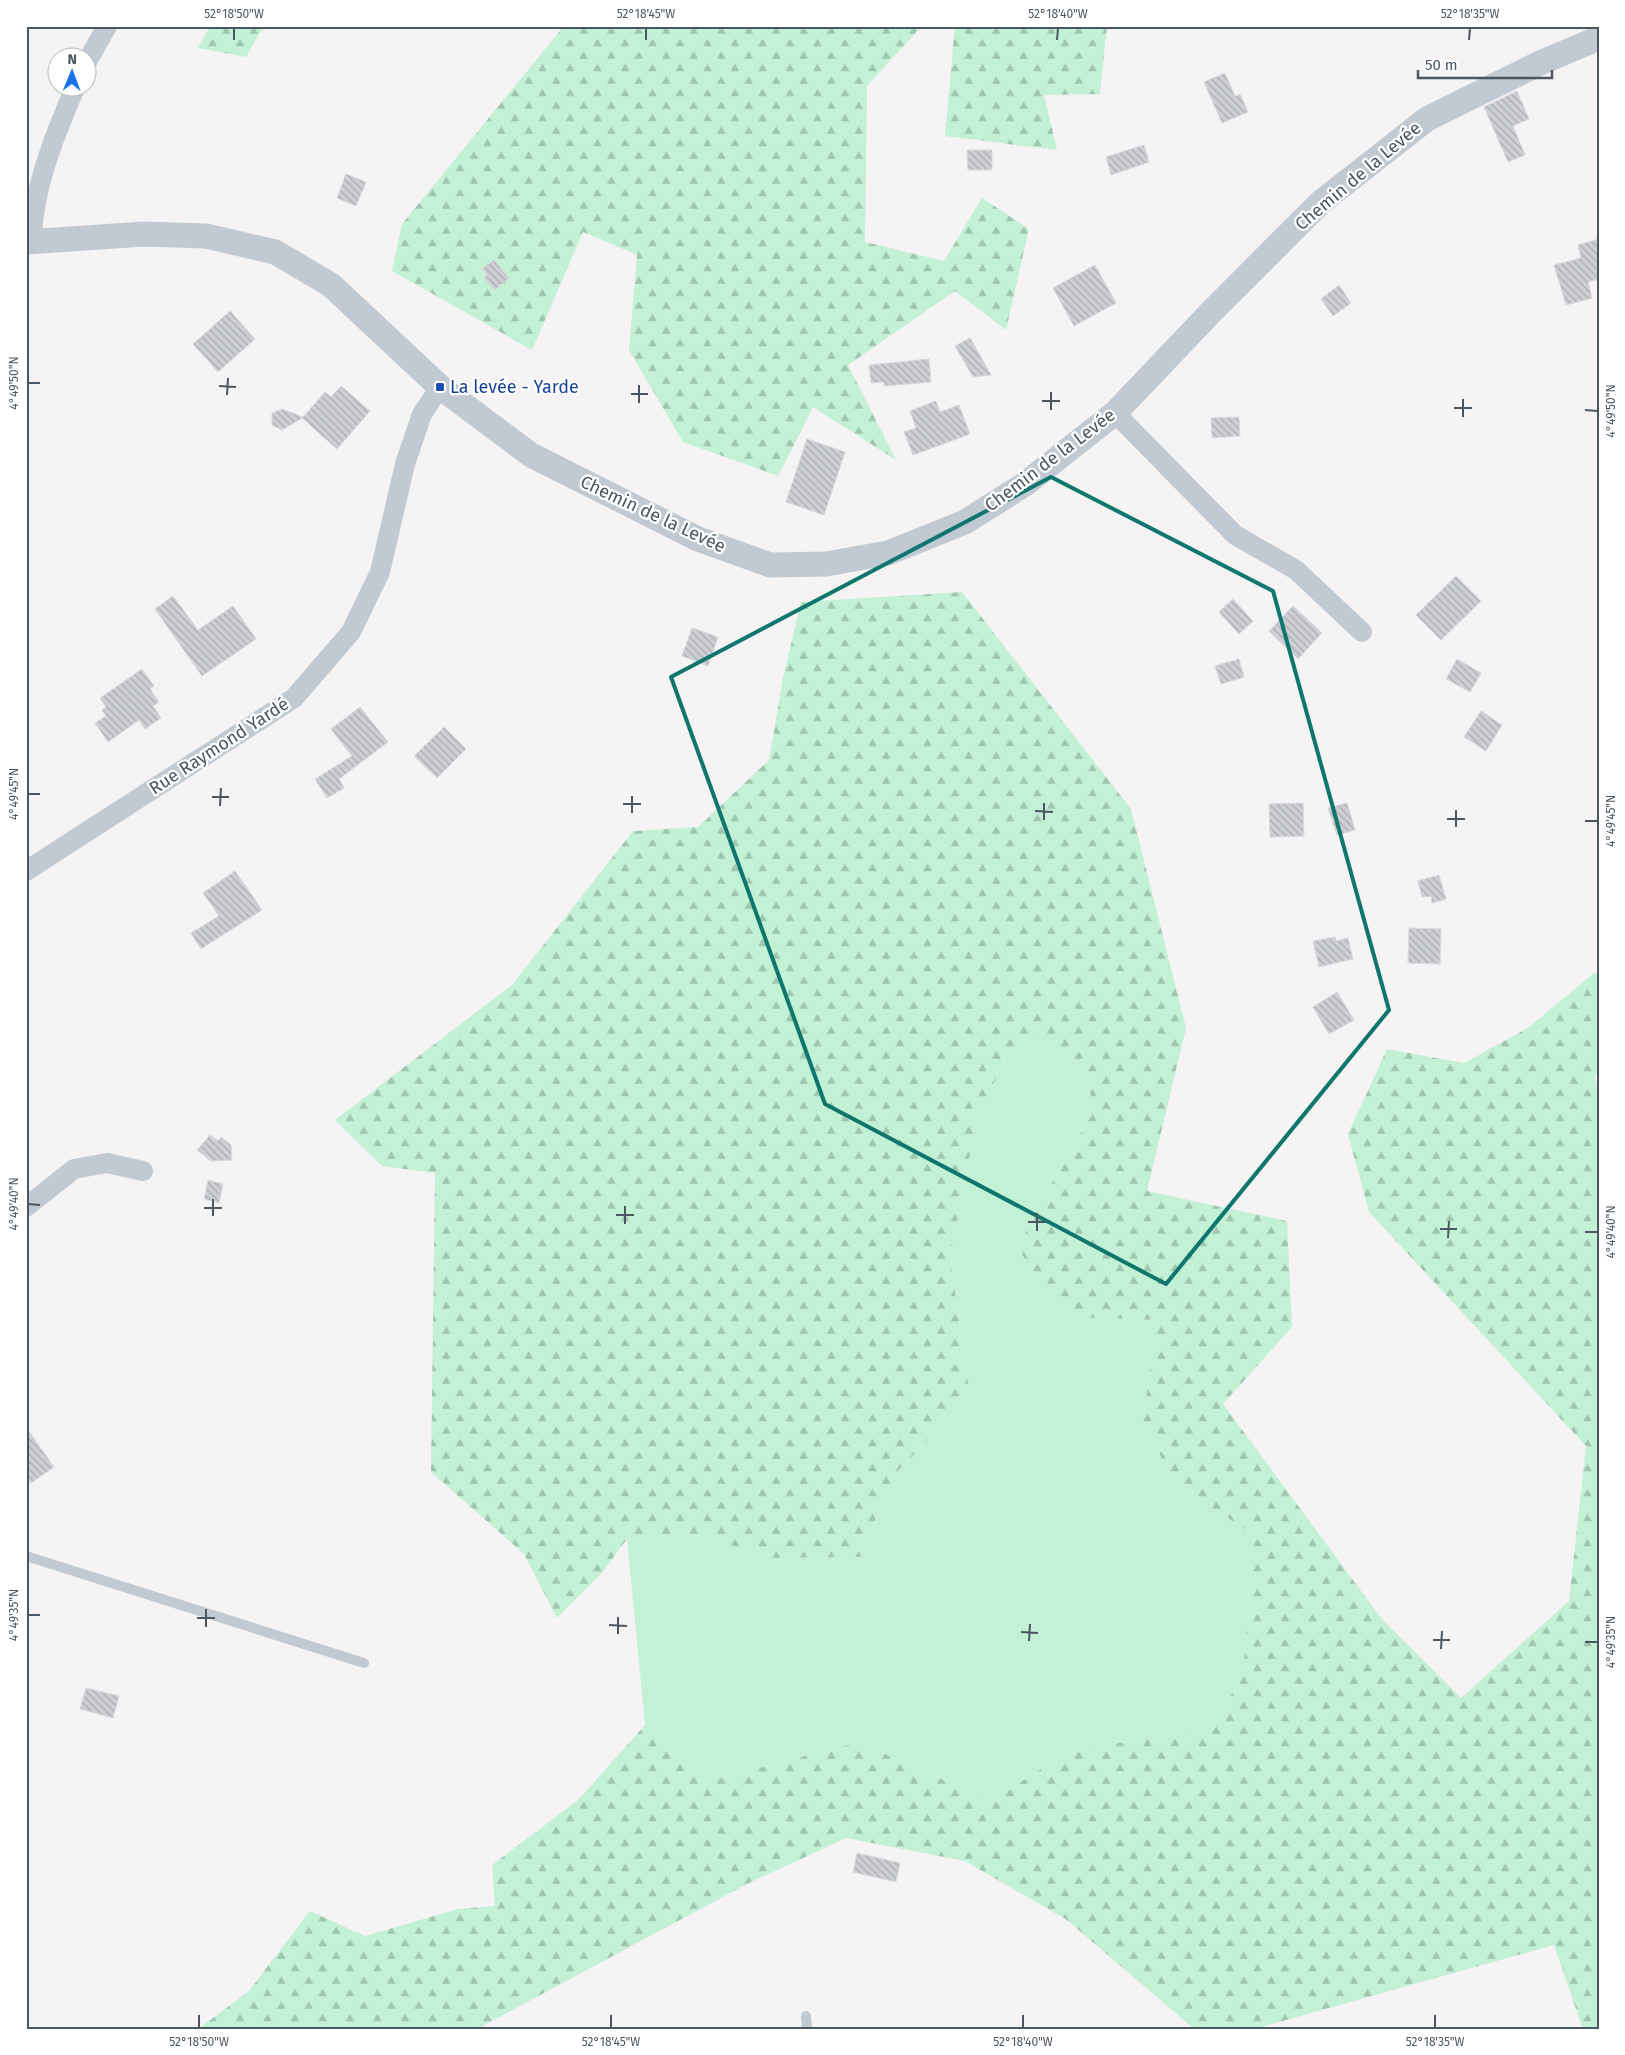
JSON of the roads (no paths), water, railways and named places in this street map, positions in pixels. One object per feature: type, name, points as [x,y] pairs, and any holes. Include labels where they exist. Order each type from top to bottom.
[{"type":"street","points":[[95,48],[107,26]]},
{"type":"street","name":"Chemin de la Levée","points":[[29,242],[144,234],[206,236],[275,252],[331,285],[440,387],[531,455],[698,539],[770,565],[826,564],[888,553],[965,522],[1025,484],[1115,413],[1213,310],[1321,202],[1426,119],[1540,63],[1599,38]]},
{"type":"street","points":[[29,242],[32,221],[54,136],[71,98]]},
{"type":"street","name":"Rue Raymond Yardé","points":[[26,871],[294,698],[351,632],[380,572],[405,464],[422,414],[440,387]]},
{"type":"street","points":[[1115,413],[1235,535],[1296,570],[1362,632]]},
{"type":"street","points":[[26,1207],[74,1169],[107,1163],[143,1171]]},
{"type":"lane","points":[[26,1556],[364,1663]]},
{"type":"lane","points":[[806,2016],[807,2029]]},
{"type":"place","name":"La levée - Yarde","points":[[440,387]]}]
